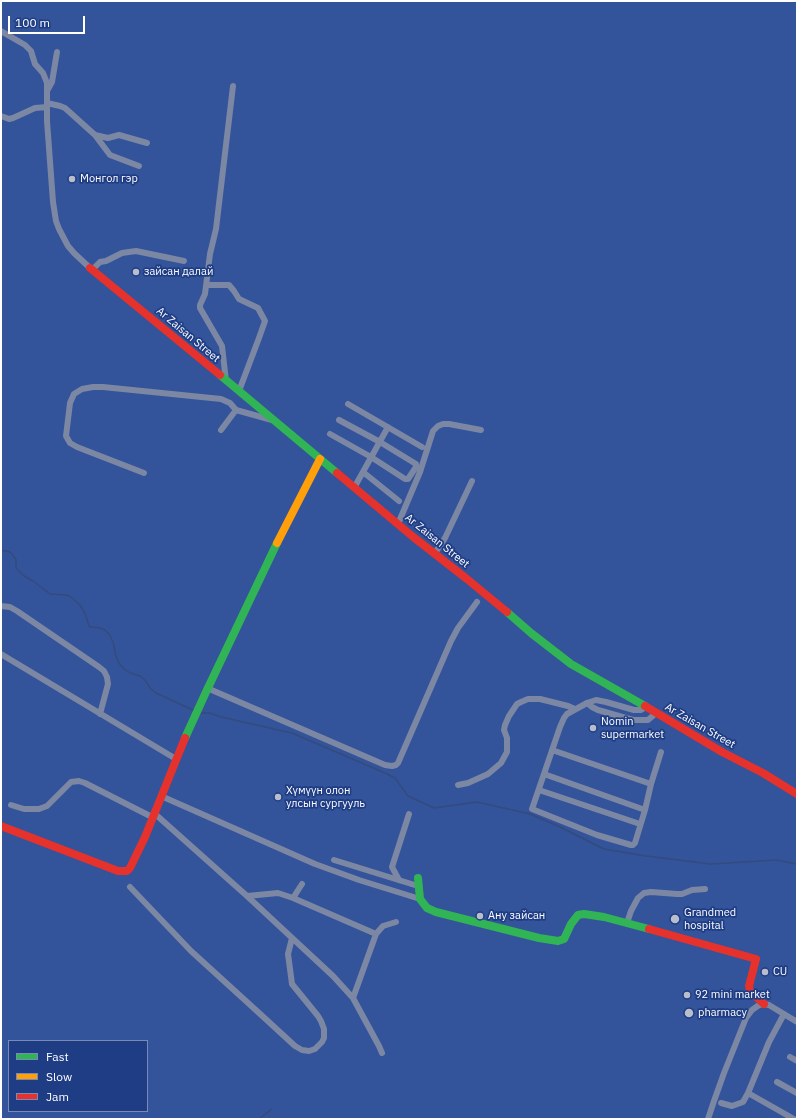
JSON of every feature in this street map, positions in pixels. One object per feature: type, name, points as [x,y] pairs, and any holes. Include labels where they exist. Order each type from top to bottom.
[{"type":"street","points":[[1,31],[31,51],[35,64],[43,73],[47,82],[53,202],[58,229],[68,246],[91,269],[100,262],[106,261],[122,253],[136,251],[184,261]]},
{"type":"street","points":[[47,92],[52,82],[57,52]]},
{"type":"street","points":[[226,381],[222,346],[205,319],[200,305],[205,294],[210,254],[216,229],[234,86]]},
{"type":"street","points":[[1,116],[9,119],[47,104],[60,106],[65,108],[95,135],[110,155],[139,166]]},
{"type":"street","points":[[95,135],[108,138],[120,135],[147,143]]},
{"type":"street","name":"Ar Zaisan Street","points":[[91,269],[354,488],[571,664],[722,752],[763,773],[797,794]]},
{"type":"street","points":[[206,285],[229,285],[239,299],[258,308],[265,321],[239,391]]},
{"type":"street","points":[[144,473],[76,447],[70,443],[66,436],[70,403],[74,394],[82,389],[103,387],[221,399],[230,404],[236,410],[274,420]]},
{"type":"street","points":[[348,404],[422,447]]},
{"type":"street","points":[[221,430],[236,410]]},
{"type":"street","points":[[330,434],[371,457],[407,480],[416,467],[416,464],[380,442],[339,420]]},
{"type":"street","points":[[398,524],[420,472],[433,431],[438,426],[443,424],[481,430]]},
{"type":"street","points":[[354,488],[388,427]]},
{"type":"street","points":[[1,826],[122,872],[127,871],[130,868],[145,837],[193,718],[320,459]]},
{"type":"street","points":[[363,472],[399,501]]},
{"type":"street","points":[[435,554],[445,538],[472,481]]},
{"type":"street","points":[[207,688],[385,765],[396,766],[451,641],[458,628],[477,602]]},
{"type":"street","points":[[1,606],[10,607],[17,611],[104,671],[108,684],[100,714]]},
{"type":"street","points":[[1,654],[176,759]]},
{"type":"street","points":[[458,785],[468,783],[488,774],[501,763],[507,752],[507,738],[504,730],[505,725],[517,704],[528,699],[540,699],[568,706],[575,710]]},
{"type":"street","points":[[646,707],[637,711],[598,700],[587,703],[567,714],[564,718],[552,750],[532,809],[597,835],[633,845],[635,843],[645,810],[661,752]]},
{"type":"street","points":[[587,703],[598,710],[633,720],[648,720],[653,718],[656,713]]},
{"type":"street","points":[[552,750],[651,784]]},
{"type":"street","points":[[544,774],[645,810]]},
{"type":"street","points":[[11,805],[24,809],[39,809],[47,806],[71,782],[79,781],[153,815],[248,896],[333,976],[353,998],[382,1053]]},
{"type":"street","points":[[539,790],[640,824]]},
{"type":"street","points":[[161,796],[315,864],[358,880],[420,899]]},
{"type":"street","points":[[400,880],[392,867],[409,814]]},
{"type":"street","points":[[334,860],[400,880],[418,882],[420,899],[427,908],[436,912],[531,935],[558,941],[564,939],[571,924],[578,914],[584,914],[627,923],[756,959],[749,982],[750,991],[764,1004],[773,1007],[797,1022]]},
{"type":"street","points":[[293,898],[302,884]]},
{"type":"street","points":[[130,887],[191,952],[295,1046],[302,1050],[309,1051],[315,1049],[322,1042],[324,1038],[324,1029],[318,1016],[292,984],[288,954],[292,938]]},
{"type":"street","points":[[627,923],[638,898],[644,893],[682,894],[692,890],[705,889]]},
{"type":"street","points":[[248,896],[278,893],[376,934]]},
{"type":"street","points":[[353,998],[376,934],[383,926],[396,922]]},
{"type":"street","points":[[708,1119],[716,1094],[746,1018],[755,1007],[764,1004]]},
{"type":"street","points":[[721,1103],[730,1106],[743,1102],[769,1042],[784,1014]]},
{"type":"street","points":[[790,1057],[797,1061]]},
{"type":"street","points":[[777,1082],[797,1093]]},
{"type":"street","points":[[748,1093],[794,1119]]},
{"type":"shaded area","points":[[1,1],[797,1],[797,1119],[1,1119]]},
{"type":"waterway","points":[[1,550],[12,554],[16,560],[16,568],[24,576],[50,594],[67,595],[80,605],[85,613],[89,626],[100,628],[109,634],[113,642],[116,656],[124,669],[130,673],[140,676],[156,693],[195,711]]},
{"type":"waterway","points":[[201,713],[210,713],[221,717],[292,733],[395,778],[408,796],[434,808],[477,802],[530,814],[604,849],[646,856],[711,864],[776,860],[797,864]]},
{"type":"waterway","points":[[259,1119],[272,1109]]},
{"type":"traffic: fast","points":[[220,375],[337,473]]},
{"type":"traffic: fast","points":[[185,738],[277,543]]},
{"type":"traffic: fast","points":[[507,612],[571,664],[645,706]]},
{"type":"traffic: fast","points":[[418,878],[420,899],[427,908],[436,912],[539,938],[558,941],[564,939],[571,924],[578,915],[584,914],[604,917],[649,929]]},
{"type":"traffic: slow","points":[[277,543],[320,459]]},
{"type":"traffic: jam","points":[[90,268],[220,375]]},
{"type":"traffic: jam","points":[[337,473],[412,536],[507,612]]},
{"type":"traffic: jam","points":[[645,706],[722,752],[763,773],[797,794]]},
{"type":"traffic: jam","points":[[1,826],[118,871],[127,871],[130,868],[145,837],[185,738]]},
{"type":"traffic: jam","points":[[649,929],[756,959],[749,986],[750,991],[764,1004]]},
{"type":"place","name":"Монгол гэр","points":[[72,179]]},
{"type":"place","name":"зайсан далай","points":[[136,272]]},
{"type":"place","name":"Nomin supermarket","points":[[593,728]]},
{"type":"place","name":"Хүмүүн олон улсын сургууль","points":[[278,797]]},
{"type":"place","name":"Ану зайсан","points":[[480,916]]},
{"type":"place","name":"Grandmed hospital","points":[[675,919]]},
{"type":"place","name":"CU","points":[[765,972]]},
{"type":"place","name":"92 mini market","points":[[687,995]]},
{"type":"place","name":"pharmacy","points":[[689,1013]]}]
